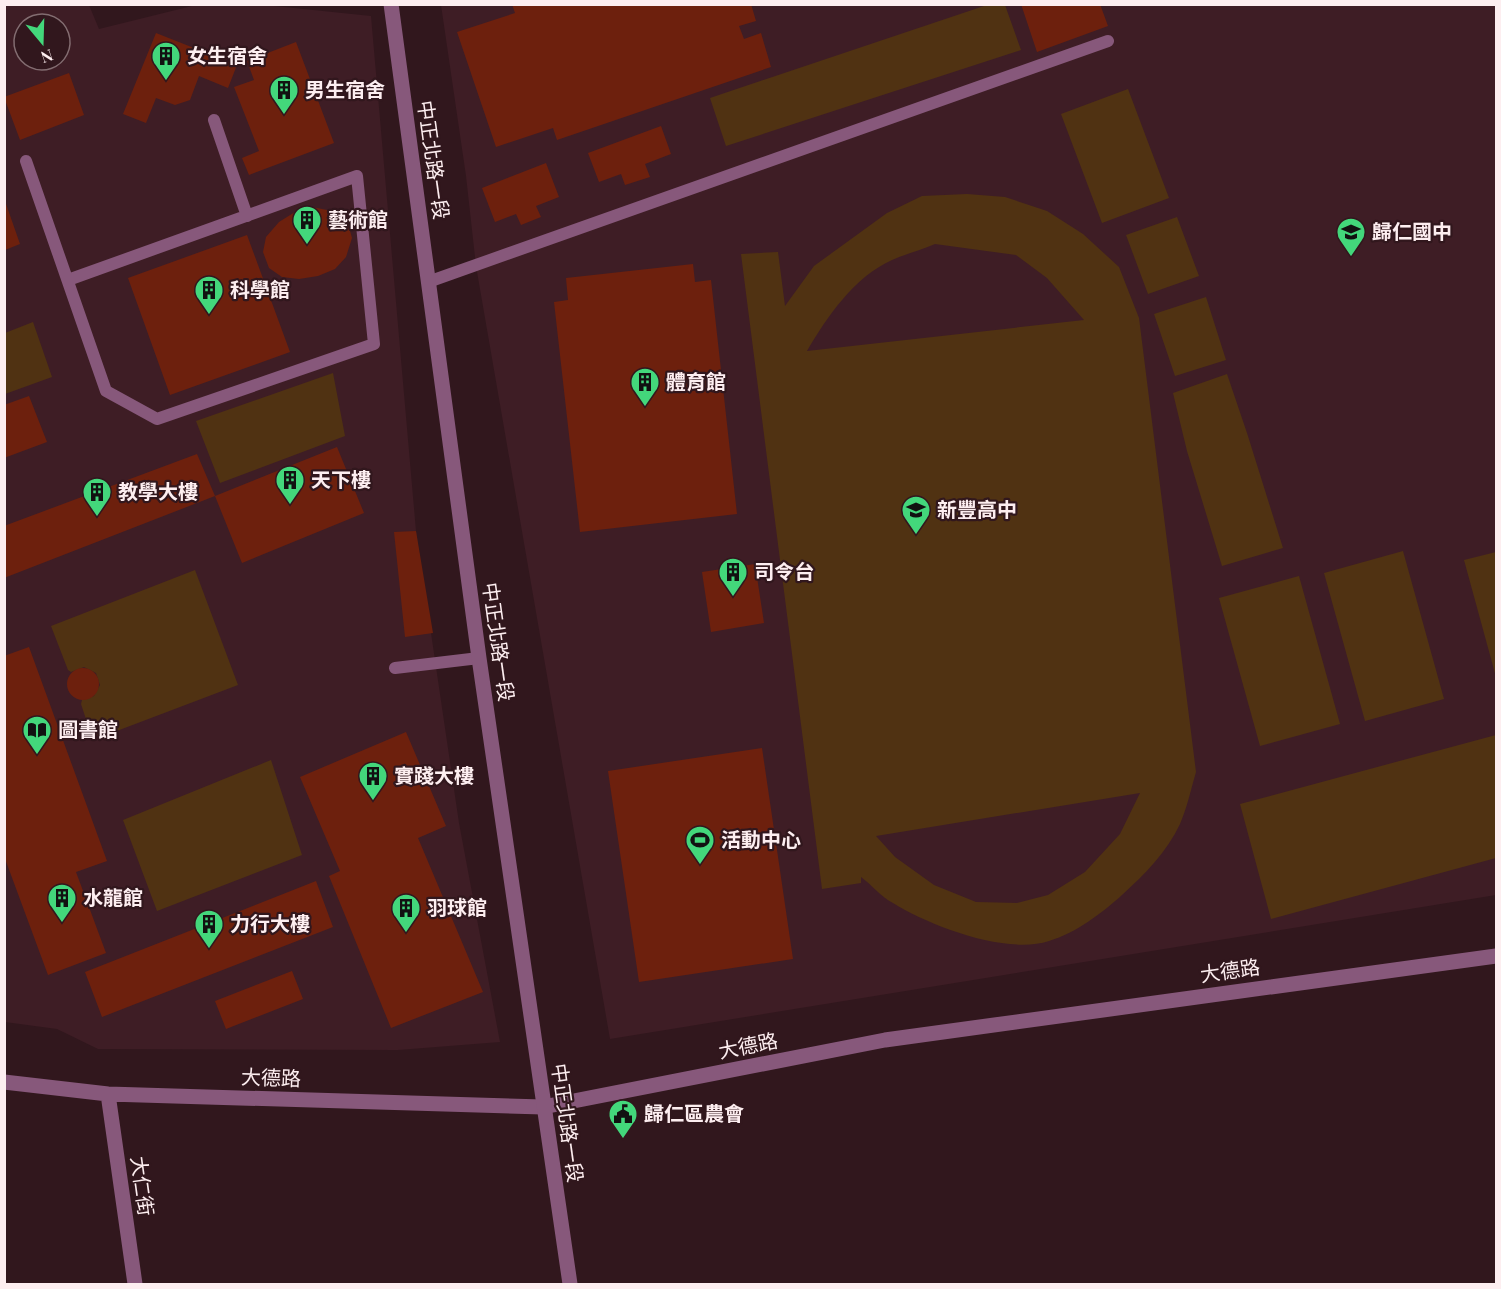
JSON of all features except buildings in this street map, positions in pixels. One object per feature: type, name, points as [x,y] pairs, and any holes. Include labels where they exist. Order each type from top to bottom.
[{"type":"street","name":"中正北路一段","points":[[391,4],[479,658],[570,1284]]},
{"type":"street","name":"大德路","points":[[4,1082],[108,1094],[543,1107],[885,1041],[1497,956]]},
{"type":"street","name":"大仁街","points":[[108,1094],[135,1284]]},
{"type":"lane","points":[[428,282],[1108,40]]},
{"type":"lane","points":[[214,120],[247,216]]},
{"type":"lane","points":[[26,161],[106,391],[157,419],[374,344],[357,176],[68,280]]},
{"type":"lane","points":[[395,668],[479,658]]},
{"type":"shaded area","points":[[200,4],[265,5],[371,16],[416,531],[459,823],[500,1042],[398,1050],[98,1049],[57,1029],[5,1022],[5,5],[89,5],[99,29]]},
{"type":"shaded area","name":"新豐高中","points":[[441,5],[1496,5],[1496,895],[610,1039],[476,266],[466,176]]},
{"type":"shaded area","points":[[987,5],[1005,5],[1021,50],[726,146],[710,98]]},
{"type":"shaded area","points":[[1128,89],[1169,198],[1102,223],[1061,114]]},
{"type":"shaded area","points":[[967,194],[1005,197],[1047,211],[1083,234],[1119,267],[1139,318],[1196,772],[1180,824],[1169,844],[1147,871],[1114,902],[1088,922],[1049,941],[1031,944],[990,941],[947,929],[889,900],[861,877],[861,883],[822,889],[741,254],[778,252],[785,306],[814,266],[887,213],[922,196]],"holes":[[[935,244],[1016,255],[1047,278],[1084,320],[807,351],[823,325],[854,287],[878,267]],[[1140,793],[1120,834],[1085,872],[1048,895],[1017,903],[976,902],[934,885],[895,857],[876,836]]]},
{"type":"shaded area","points":[[1177,217],[1199,276],[1148,294],[1126,235]]},
{"type":"shaded area","points":[[1206,297],[1226,360],[1175,376],[1154,314]]},
{"type":"shaded area","points":[[33,322],[52,377],[5,394],[5,333]]},
{"type":"shaded area","points":[[333,373],[345,436],[220,483],[196,421]]},
{"type":"shaded area","points":[[1227,374],[1283,548],[1222,566],[1187,451],[1173,393]]},
{"type":"shaded area","points":[[1403,551],[1444,699],[1365,721],[1324,573]]},
{"type":"shaded area","points":[[1496,552],[1496,677],[1464,560]]},
{"type":"shaded area","points":[[195,570],[238,685],[93,740],[81,704],[82,700],[94,696],[100,685],[96,673],[84,667],[71,672],[68,670],[51,626]]},
{"type":"shaded area","points":[[1299,576],[1340,724],[1260,746],[1219,598]]},
{"type":"shaded area","points":[[1496,735],[1496,858],[1271,919],[1240,804]]},
{"type":"shaded area","points":[[271,760],[302,855],[157,911],[123,820]]},
{"type":"place","name":"女生宿舍","points":[[166,82]]},
{"type":"place","name":"男生宿舍","points":[[284,116]]},
{"type":"place","name":"藝術館","points":[[307,246]]},
{"type":"place","name":"歸仁國中","points":[[1351,258]]},
{"type":"place","name":"科學館","points":[[209,316]]},
{"type":"place","name":"體育館","points":[[645,408]]},
{"type":"place","name":"天下樓","points":[[290,506]]},
{"type":"place","name":"教學大樓","points":[[97,518]]},
{"type":"place","name":"新豐高中","points":[[916,536]]},
{"type":"place","name":"司令台","points":[[733,598]]},
{"type":"place","name":"圖書館","points":[[37,756]]},
{"type":"place","name":"實踐大樓","points":[[373,802]]},
{"type":"place","name":"活動中心","points":[[700,866]]},
{"type":"place","name":"水龍館","points":[[62,924]]},
{"type":"place","name":"羽球館","points":[[406,934]]},
{"type":"place","name":"力行大樓","points":[[209,950]]},
{"type":"place","name":"歸仁區農會","points":[[623,1140]]}]
